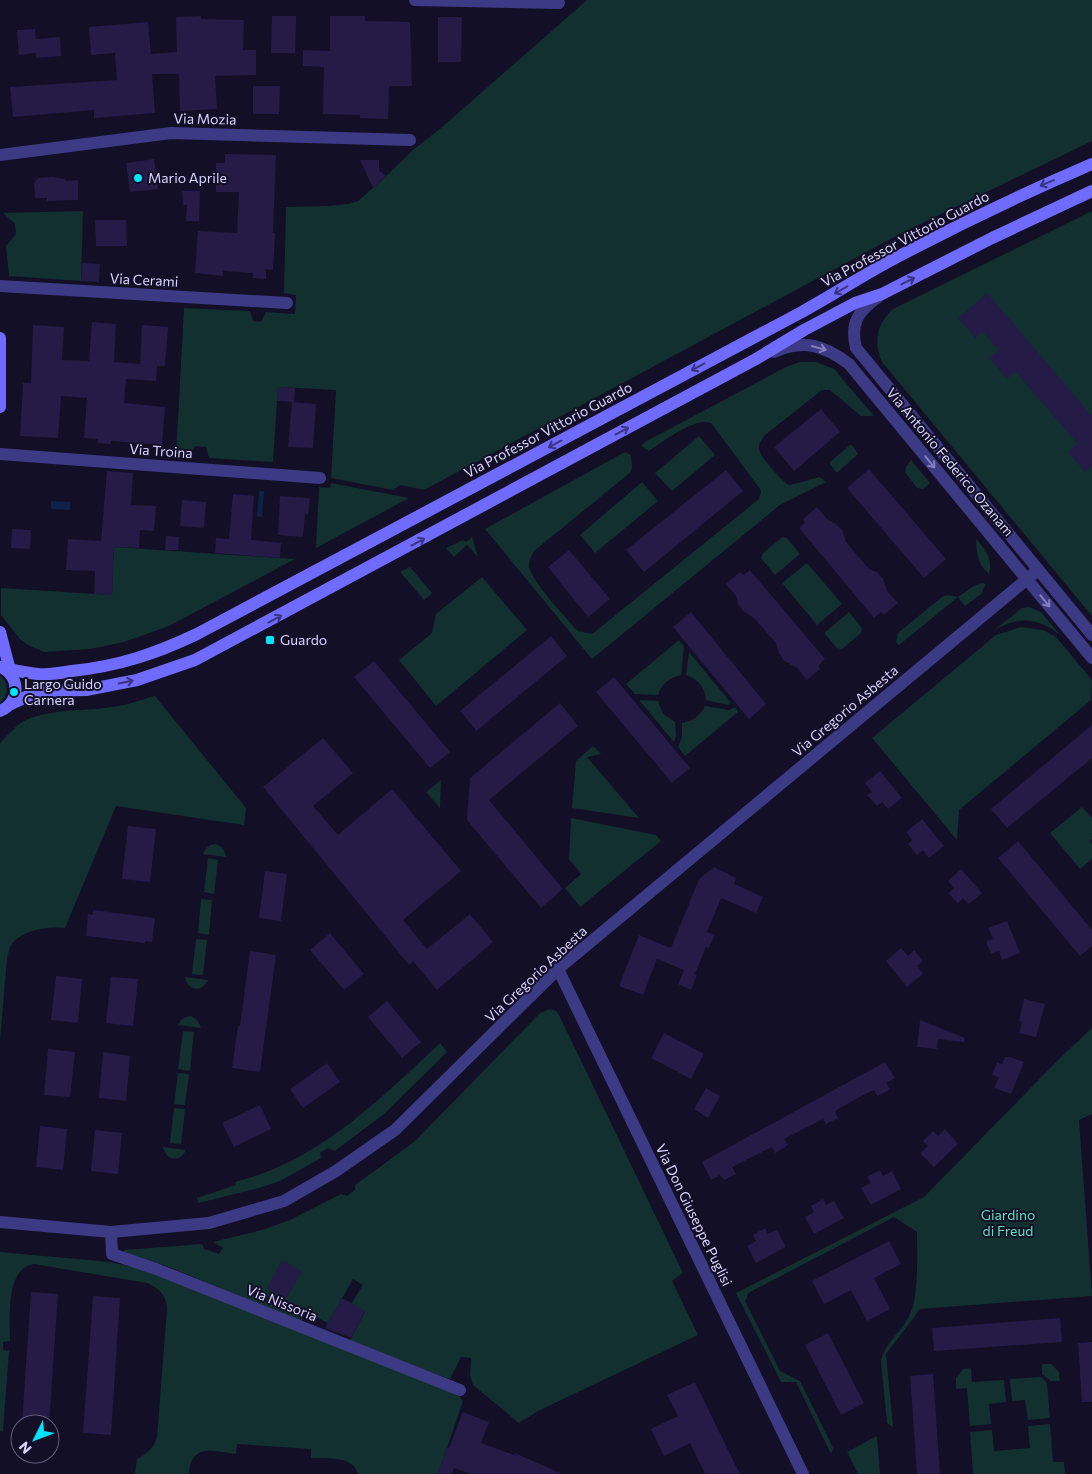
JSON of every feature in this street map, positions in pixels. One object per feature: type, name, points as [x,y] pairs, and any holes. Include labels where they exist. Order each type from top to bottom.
[{"type":"street","points":[[415,0],[558,3]]},
{"type":"street","name":"Via Mozia","points":[[0,155],[170,133],[410,140]]},
{"type":"street","name":"Via Professor Vittorio Guardo","points":[[6,670],[38,674],[92,669],[146,656],[179,643],[782,322],[944,233],[1038,186],[1092,164]]},
{"type":"street","points":[[3,710],[28,696],[44,691],[86,690],[137,680],[195,660],[756,360],[825,319],[855,304],[882,294],[992,238],[1092,191]]},
{"type":"street","name":"Via Cerami","points":[[0,286],[287,303]]},
{"type":"street","name":"Via Antonio Federico Ozanam","points":[[882,294],[865,306],[857,317],[854,329],[856,348],[1092,635]]},
{"type":"street","points":[[0,338],[0,407]]},
{"type":"street","name":"Via Antonio Federico Ozanam","points":[[756,360],[788,346],[803,344],[820,347],[837,355],[849,364],[1092,658]]},
{"type":"street","name":"Via Troina","points":[[0,454],[320,478]]},
{"type":"street","name":"Via Gregorio Asbesta","points":[[0,1222],[111,1232],[209,1223],[284,1201],[336,1171],[395,1130],[558,969],[1038,570]]},
{"type":"street","points":[[0,632],[6,670],[15,682],[16,694],[3,710]]},
{"type":"street","name":"Via Don Giuseppe Puglisi","points":[[558,969],[803,1474]]},
{"type":"street","name":"Via Nissoria","points":[[111,1232],[112,1254],[156,1269],[460,1390]]},
{"type":"green space","points":[[587,0],[1092,0],[1092,141],[898,235],[424,490],[400,485],[393,490],[331,478],[336,390],[278,387],[273,462],[209,458],[206,447],[195,446],[190,456],[176,456],[184,308],[250,311],[253,321],[261,322],[266,312],[295,314],[296,295],[284,293],[286,207],[328,206],[358,201],[414,149],[440,129]]},
{"type":"green space","points":[[83,211],[81,281],[9,276],[6,246],[16,234],[15,224],[3,213]]},
{"type":"green space","points":[[1092,211],[1092,616],[882,362],[877,341],[883,321],[893,309]]},
{"type":"green space","points":[[800,362],[816,362],[834,369],[874,416],[861,416],[830,390],[822,390],[765,435],[759,445],[760,453],[787,484],[790,485],[820,477],[826,482],[780,505],[592,659],[485,529],[625,452],[631,455],[631,472],[534,551],[529,566],[541,588],[578,631],[592,634],[759,499],[761,492],[711,423],[704,422],[688,427],[649,451],[641,446],[645,442],[786,367]]},
{"type":"green space","points":[[699,436],[715,455],[672,491],[655,473]]},
{"type":"green space","points":[[850,445],[858,454],[836,472],[830,462]]},
{"type":"green space","points":[[911,460],[930,483],[923,489],[917,488],[905,472]]},
{"type":"green space","points":[[642,482],[658,501],[595,553],[580,535]]},
{"type":"green space","points":[[331,483],[409,498],[316,548],[319,487],[330,488]]},
{"type":"green space","points":[[472,537],[478,557],[467,545],[454,557],[446,548],[463,540],[466,542]]},
{"type":"green space","points":[[783,537],[787,538],[800,554],[775,575],[761,558],[763,553]]},
{"type":"green space","points":[[976,539],[988,555],[990,564],[989,574],[978,558]]},
{"type":"green space","points":[[114,547],[295,559],[169,626],[124,642],[90,649],[44,652],[20,639],[1,615],[1,588],[112,595]]},
{"type":"green space","points":[[807,563],[842,604],[817,625],[782,583]]},
{"type":"green space","points":[[410,567],[432,593],[424,600],[400,572]]},
{"type":"green space","points":[[482,577],[527,630],[436,706],[399,660],[432,633],[436,614]]},
{"type":"green space","points":[[982,583],[986,584],[981,594],[965,606],[958,597],[972,587]]},
{"type":"green space","points":[[947,595],[958,597],[899,645],[896,642],[898,633],[942,597]]},
{"type":"green space","points":[[1029,607],[1041,612],[1060,635],[1043,625],[1027,621],[1011,623],[993,631],[1022,608]]},
{"type":"green space","points":[[849,612],[862,628],[861,633],[842,649],[837,648],[824,633]]},
{"type":"green space","points":[[1021,627],[1043,630],[1056,637],[1092,680],[1091,700],[959,810],[957,840],[872,738],[996,635]]},
{"type":"green space","points":[[679,640],[684,646],[681,675],[666,682],[658,695],[635,694],[626,684]]},
{"type":"green space","points":[[689,652],[731,703],[728,705],[706,700],[701,684],[686,675]]},
{"type":"green space","points":[[0,675],[7,689],[0,703]]},
{"type":"green space","points":[[155,696],[246,808],[244,825],[116,806],[65,928],[35,930],[14,941],[10,947],[7,958],[0,1041],[0,743],[12,730],[26,720],[36,716],[55,712],[112,707]]},
{"type":"green space","points":[[639,700],[658,701],[663,714],[675,722],[676,736],[674,742]]},
{"type":"green space","points":[[705,706],[729,710],[735,707],[738,712],[685,756],[678,747],[682,737],[682,723],[696,718]]},
{"type":"green space","points":[[593,746],[601,754],[587,757],[639,818],[572,808],[576,761]]},
{"type":"green space","points":[[441,780],[440,808],[426,792]]},
{"type":"green space","points":[[1082,807],[1092,818],[1092,839],[1090,841],[1092,844],[1092,859],[1080,869],[1050,833]]},
{"type":"green space","points":[[571,818],[656,835],[661,841],[580,907],[565,888],[581,874],[569,859]]},
{"type":"green space","points":[[216,844],[223,849],[226,857],[203,854],[208,847]]},
{"type":"green space","points":[[208,858],[218,860],[214,894],[204,892]]},
{"type":"green space","points":[[201,899],[212,900],[209,935],[198,933]]},
{"type":"green space","points":[[196,939],[207,940],[203,975],[192,974]]},
{"type":"green space","points":[[185,977],[208,980],[202,987],[195,989],[189,985]]},
{"type":"green space","points":[[550,1009],[556,1011],[560,1017],[683,1273],[672,1281],[698,1335],[538,1411],[519,1423],[473,1385],[470,1375],[471,1358],[461,1357],[450,1379],[349,1342],[365,1312],[351,1304],[363,1285],[353,1279],[328,1323],[306,1312],[301,1321],[164,1265],[124,1252],[124,1250],[202,1244],[204,1249],[219,1254],[223,1248],[213,1242],[262,1230],[290,1220],[341,1194],[347,1196],[355,1190],[355,1185],[414,1142],[540,1013]]},
{"type":"green space","points":[[191,1016],[195,1018],[201,1028],[178,1025],[180,1021]]},
{"type":"green space","name":"Giardino di Freud","points":[[1092,1028],[1092,1114],[1079,1120],[1092,1296],[920,1309],[886,1354],[893,1427],[887,1423],[881,1361],[886,1348],[907,1320],[913,1306],[917,1274],[917,1232],[894,1217],[748,1293],[745,1301],[780,1371],[800,1381],[833,1448],[831,1454],[796,1382],[781,1382],[736,1293],[924,1197],[1059,1059]]},
{"type":"green space","points":[[183,1031],[194,1032],[190,1071],[178,1069]]},
{"type":"green space","points":[[440,1043],[447,1052],[384,1114],[335,1151],[328,1148],[320,1153],[321,1158],[280,1181],[198,1203],[197,1198],[236,1185],[235,1182],[265,1172],[321,1144],[394,1086]]},
{"type":"green space","points":[[178,1073],[189,1074],[185,1105],[174,1104]]},
{"type":"green space","points":[[174,1108],[185,1109],[181,1144],[170,1143]]},
{"type":"green space","points":[[163,1147],[186,1150],[180,1157],[173,1159],[167,1155]]},
{"type":"green space","points":[[0,1252],[110,1262],[138,1268],[459,1396],[463,1401],[438,1474],[358,1474],[351,1464],[345,1461],[331,1458],[311,1458],[311,1449],[237,1444],[236,1454],[212,1451],[199,1453],[194,1457],[189,1474],[135,1474],[137,1459],[150,1450],[157,1437],[167,1309],[166,1300],[159,1290],[147,1283],[34,1264],[25,1268],[18,1275],[11,1296],[10,1341],[3,1342],[3,1350],[9,1351],[3,1432],[0,1431]]},
{"type":"green space","points":[[1042,1364],[1051,1364],[1059,1372],[1060,1381],[1051,1381],[1042,1374]]},
{"type":"green space","points":[[971,1368],[972,1382],[1004,1380],[1006,1402],[989,1404],[991,1424],[970,1426],[967,1388],[956,1389],[956,1378],[963,1369]]},
{"type":"green space","points":[[1041,1377],[1047,1383],[1050,1418],[1028,1420],[1025,1400],[1012,1401],[1010,1379]]},
{"type":"green space","points":[[1050,1424],[1053,1462],[1064,1462],[1065,1474],[973,1474],[970,1432],[992,1430],[994,1451],[1030,1448],[1028,1426]]},
{"type":"green space","points":[[877,1436],[880,1474],[858,1474],[847,1452]]},
{"type":"water","points":[[259,491],[264,491],[262,517],[257,516]]},
{"type":"water","points":[[51,501],[70,502],[70,510],[51,509]]},
{"type":"building","points":[[201,16],[201,19],[244,20],[243,50],[256,50],[256,75],[215,76],[217,109],[180,111],[179,74],[152,74],[155,113],[94,118],[94,110],[13,117],[10,87],[117,80],[115,53],[91,55],[89,27],[148,22],[151,54],[177,52],[176,17]]},
{"type":"building","points":[[272,16],[296,16],[295,53],[271,53]]},
{"type":"building","points":[[330,16],[365,16],[365,21],[410,22],[412,86],[389,86],[388,119],[360,118],[360,115],[323,114],[324,67],[303,66],[303,50],[330,51]]},
{"type":"building","points":[[438,17],[462,17],[461,62],[438,62]]},
{"type":"building","points":[[35,29],[36,39],[60,37],[61,56],[36,58],[36,53],[19,55],[17,30]]},
{"type":"building","points":[[253,86],[280,86],[279,114],[253,114]]},
{"type":"building","points":[[225,154],[276,155],[273,270],[266,269],[266,279],[253,278],[253,273],[223,271],[223,276],[195,273],[198,231],[237,233],[239,192],[216,192],[216,163],[225,163]]},
{"type":"building","points":[[154,159],[158,189],[130,192],[126,163]]},
{"type":"building","points":[[360,160],[379,160],[379,170],[386,176],[373,188]]},
{"type":"building","points":[[53,177],[66,181],[78,180],[78,200],[47,201],[47,198],[35,198],[34,183],[38,178]]},
{"type":"building","points":[[182,191],[200,191],[199,221],[186,221],[187,205],[183,205]]},
{"type":"building","points":[[95,220],[126,220],[127,246],[96,246]]},
{"type":"building","points":[[82,263],[100,264],[99,282],[81,281]]},
{"type":"building","points":[[987,293],[1092,416],[1092,466],[1085,472],[1068,452],[1078,444],[1015,371],[1007,379],[989,358],[999,350],[982,331],[975,338],[958,318]]},
{"type":"building","points":[[92,322],[116,324],[114,362],[140,364],[142,325],[168,327],[165,366],[157,366],[156,381],[126,379],[124,403],[165,407],[162,445],[111,441],[111,444],[97,443],[98,439],[84,438],[87,398],[61,396],[58,438],[20,436],[23,383],[31,383],[33,325],[64,327],[62,360],[89,361]]},
{"type":"building","points":[[278,387],[295,388],[294,402],[277,401]]},
{"type":"building","points":[[292,402],[316,404],[313,448],[288,447]]},
{"type":"building","points":[[821,409],[840,432],[794,471],[774,447]]},
{"type":"building","points":[[869,469],[946,559],[924,578],[847,488]]},
{"type":"building","points":[[726,470],[743,491],[644,572],[626,550]]},
{"type":"building","points":[[107,471],[133,473],[131,505],[156,506],[154,531],[140,530],[139,548],[114,547],[112,595],[94,594],[95,571],[66,570],[68,539],[101,541]]},
{"type":"building","points":[[233,494],[254,496],[251,540],[281,543],[280,558],[215,553],[216,538],[229,539]]},
{"type":"building","points":[[280,496],[310,498],[308,515],[305,514],[303,537],[278,535]]},
{"type":"building","points":[[182,500],[206,502],[204,528],[180,526]]},
{"type":"building","points":[[817,507],[828,520],[842,530],[846,542],[869,569],[877,572],[883,579],[887,591],[898,603],[884,615],[881,612],[874,618],[799,528],[805,523],[803,519]]},
{"type":"building","points":[[12,529],[31,530],[30,549],[11,548]]},
{"type":"building","points":[[166,536],[179,537],[178,550],[165,550]]},
{"type":"building","points":[[569,550],[610,599],[588,617],[548,567]]},
{"type":"building","points":[[750,570],[825,659],[818,666],[820,669],[807,680],[797,668],[784,661],[776,643],[754,618],[743,611],[738,604],[736,596],[726,584],[740,572],[743,575]]},
{"type":"building","points":[[691,612],[766,704],[749,719],[673,627]]},
{"type":"building","points":[[551,636],[567,656],[475,732],[475,729],[460,711]]},
{"type":"building","points":[[374,661],[450,752],[430,768],[354,677]]},
{"type":"building","points":[[614,677],[690,768],[672,783],[596,692]]},
{"type":"building","points":[[560,703],[578,726],[489,800],[563,889],[541,908],[467,820],[470,778]]},
{"type":"building","points":[[1092,725],[1092,758],[1007,828],[991,809]]},
{"type":"building","points":[[323,738],[353,773],[313,806],[338,835],[392,789],[461,871],[403,920],[427,949],[470,914],[493,942],[437,990],[413,961],[409,965],[263,787]]},
{"type":"building","points":[[880,771],[902,798],[888,809],[882,802],[877,806],[867,795],[872,792],[865,783]]},
{"type":"building","points":[[922,819],[944,846],[929,858],[923,850],[917,855],[908,844],[912,840],[906,832]]},
{"type":"building","points":[[128,826],[156,829],[150,882],[122,879]]},
{"type":"building","points":[[1018,841],[1092,930],[1092,946],[1080,956],[998,858]]},
{"type":"building","points":[[714,867],[736,878],[734,884],[763,897],[756,913],[721,898],[707,932],[715,935],[709,948],[706,947],[691,990],[678,984],[684,970],[657,959],[643,995],[619,986],[639,935],[671,948],[699,879]]},
{"type":"building","points":[[961,869],[982,893],[969,904],[963,898],[958,903],[948,893],[954,888],[948,881]]},
{"type":"building","points":[[265,871],[287,874],[281,921],[259,918]]},
{"type":"building","points":[[93,910],[155,918],[152,942],[145,941],[145,943],[86,936],[88,914],[93,915]]},
{"type":"building","points":[[1007,921],[1020,953],[1002,960],[999,951],[991,954],[986,941],[993,939],[988,928]]},
{"type":"building","points":[[330,933],[364,974],[344,990],[310,950]]},
{"type":"building","points":[[901,948],[908,956],[914,950],[923,961],[917,966],[923,974],[907,987],[886,961]]},
{"type":"building","points":[[250,951],[276,955],[260,1072],[232,1068],[238,1026],[240,1026]]},
{"type":"building","points":[[56,976],[82,979],[78,1023],[51,1020]]},
{"type":"building","points":[[111,977],[138,979],[133,1026],[106,1023]]},
{"type":"building","points":[[1024,999],[1045,1004],[1036,1037],[1019,1033],[1022,1022],[1019,1021]]},
{"type":"building","points":[[387,1001],[421,1042],[402,1058],[368,1017]]},
{"type":"building","points":[[920,1020],[965,1038],[964,1042],[938,1039],[937,1049],[917,1047]]},
{"type":"building","points":[[664,1033],[704,1054],[691,1079],[651,1058]]},
{"type":"building","points":[[48,1049],[75,1052],[70,1097],[44,1095]]},
{"type":"building","points":[[103,1052],[130,1056],[126,1101],[99,1098]]},
{"type":"building","points":[[1005,1057],[1024,1062],[1011,1094],[994,1088],[999,1077],[992,1075],[997,1062],[1002,1064]]},
{"type":"building","points":[[885,1062],[895,1078],[886,1083],[890,1089],[878,1096],[874,1090],[865,1094],[835,1111],[838,1118],[826,1124],[823,1119],[784,1139],[788,1145],[775,1153],[772,1147],[732,1167],[736,1174],[724,1180],[720,1175],[711,1180],[702,1162]]},
{"type":"building","points":[[327,1063],[340,1082],[303,1108],[290,1089]]},
{"type":"building","points":[[706,1088],[720,1096],[708,1118],[694,1109]]},
{"type":"building","points":[[260,1105],[271,1129],[234,1147],[222,1123]]},
{"type":"building","points":[[40,1126],[67,1129],[63,1170],[36,1167]]},
{"type":"building","points":[[945,1129],[958,1144],[934,1167],[920,1153],[928,1146],[923,1141],[933,1131],[938,1136]]},
{"type":"building","points":[[95,1130],[122,1133],[118,1174],[91,1171]]},
{"type":"building","points":[[880,1170],[883,1176],[892,1171],[901,1189],[871,1205],[861,1188],[871,1183],[867,1177]]},
{"type":"building","points":[[823,1199],[826,1205],[834,1201],[844,1218],[814,1234],[805,1217],[814,1212],[811,1206]]},
{"type":"building","points":[[765,1228],[768,1234],[777,1230],[786,1247],[756,1263],[747,1246],[756,1241],[753,1235]]},
{"type":"building","points":[[889,1241],[901,1264],[874,1278],[890,1309],[867,1321],[851,1290],[824,1304],[812,1281]]},
{"type":"building","points":[[282,1260],[302,1271],[286,1299],[267,1288]]},
{"type":"building","points":[[31,1292],[58,1294],[50,1414],[23,1414]]},
{"type":"building","points":[[93,1296],[120,1298],[111,1435],[83,1433]]},
{"type":"building","points":[[342,1298],[365,1311],[351,1338],[325,1328]]},
{"type":"building","points":[[1060,1318],[1062,1342],[934,1351],[932,1328]]},
{"type":"building","points":[[828,1333],[864,1403],[841,1415],[805,1345]]},
{"type":"building","points":[[1092,1342],[1092,1402],[1082,1402],[1078,1343]]},
{"type":"building","points":[[933,1374],[940,1474],[917,1474],[910,1376]]},
{"type":"building","points":[[695,1382],[740,1474],[705,1474],[690,1443],[664,1456],[651,1429],[678,1416],[667,1395]]},
{"type":"building","points":[[463,1412],[489,1422],[481,1443],[514,1455],[515,1453],[562,1474],[471,1474],[454,1468],[452,1474],[438,1474],[447,1447],[449,1448]]},
{"type":"place","name":"Mario Aprile","points":[[138,178]]},
{"type":"place","name":"Guardo","points":[[270,640]]},
{"type":"place","name":"Largo Guido Carnera","points":[[14,692]]}]
